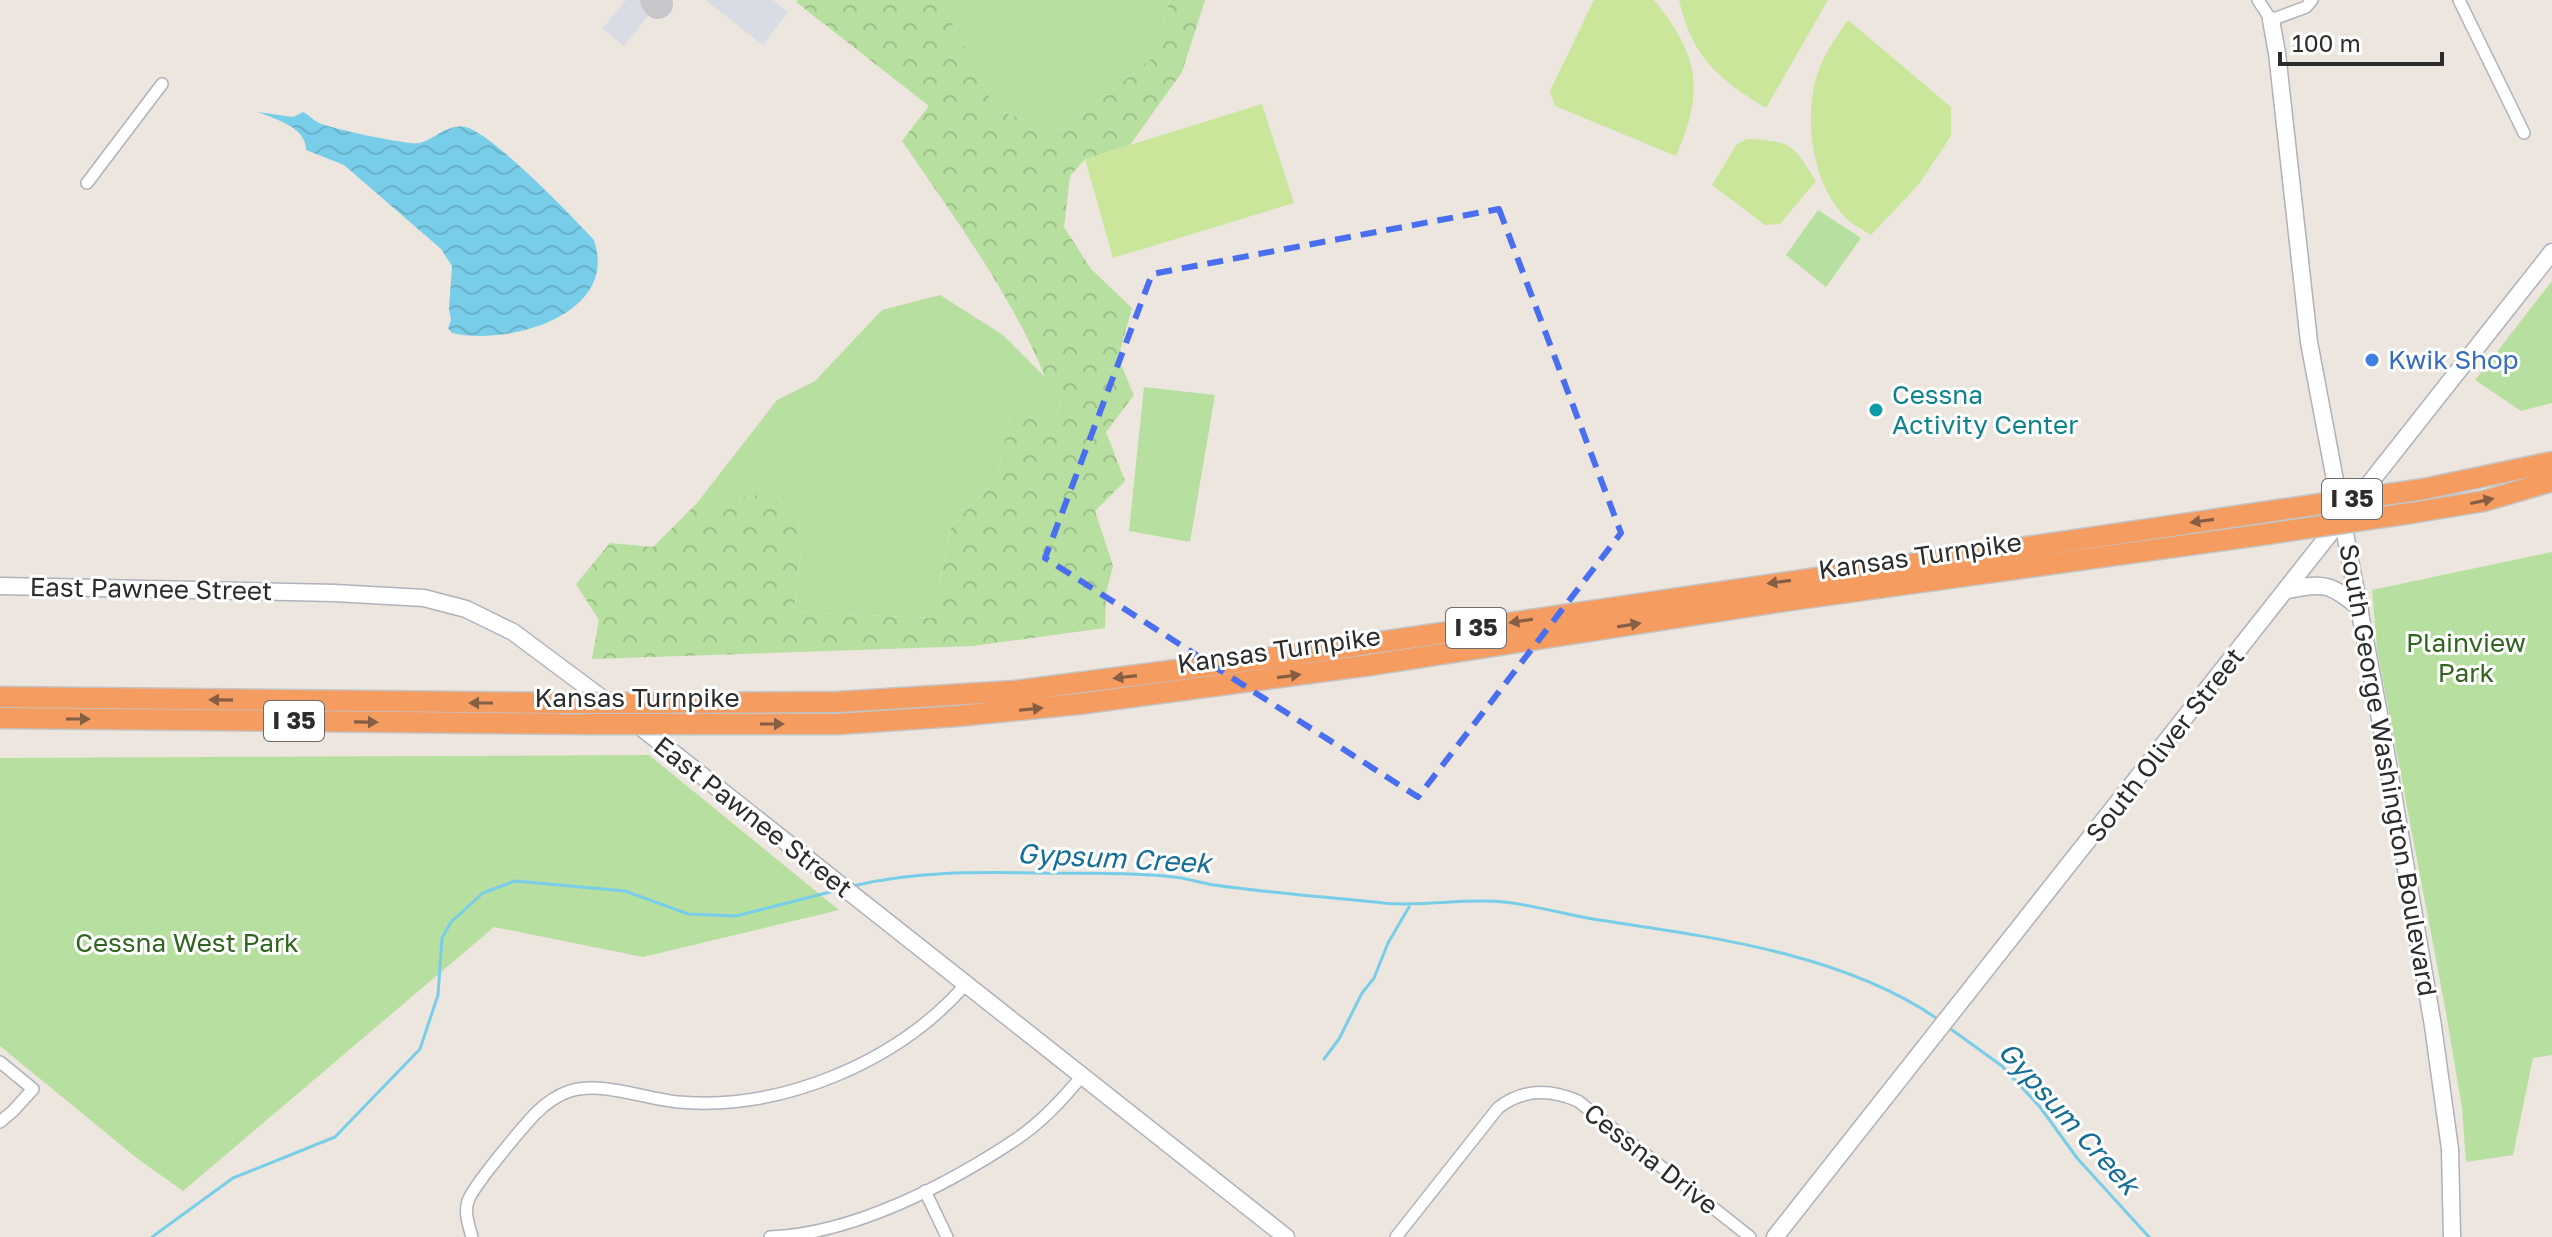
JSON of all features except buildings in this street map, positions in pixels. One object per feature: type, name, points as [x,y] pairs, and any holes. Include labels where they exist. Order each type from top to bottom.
[{"type":"highway","name":"Kansas Turnpike","points":[[0,697],[559,703],[838,702],[1014,691],[1292,655],[2424,489],[2552,462]]},
{"type":"highway","name":"Kansas Turnpike","points":[[0,718],[838,724],[957,716],[1078,704],[1354,667],[1791,600],[2411,513],[2484,501],[2552,481]]},
{"type":"main road","name":"South George Washington Boulevard","points":[[2271,20],[2309,342],[2360,608],[2433,1026],[2450,1149],[2452,1237]]},
{"type":"main road","name":"South Oliver Street","points":[[1775,1237],[2552,252]]},
{"type":"main road","points":[[2288,590],[2323,584],[2337,589],[2360,608]]},
{"type":"main road","name":"East Pawnee Street","points":[[0,586],[335,593],[424,598],[466,609],[513,632],[539,649],[1286,1237]]},
{"type":"street","points":[[2258,0],[2271,20]]},
{"type":"street","points":[[2269,0],[2271,20]]},
{"type":"street","points":[[2271,20],[2306,7],[2312,0]]},
{"type":"street","points":[[2459,0],[2524,133]]},
{"type":"street","points":[[87,183],[162,84]]},
{"type":"street","points":[[472,1237],[467,1220],[468,1202],[536,1113],[569,1091],[590,1087],[654,1100],[698,1104],[729,1104],[762,1099],[813,1083],[902,1042],[944,1010],[966,984]]},
{"type":"street","points":[[0,1062],[33,1089],[0,1122]]},
{"type":"street","points":[[770,1237],[801,1236],[844,1225],[925,1191],[1017,1139],[1057,1106],[1082,1076]]},
{"type":"street","name":"Cessna Drive","points":[[1396,1237],[1498,1108],[1510,1098],[1530,1092],[1557,1092],[1578,1101],[1750,1237]]},
{"type":"street","points":[[925,1191],[947,1237]]},
{"type":"highlighted area","points":[[1499,209],[1621,533],[1418,797],[1045,558],[1152,274]]},
{"type":"shaded area","points":[[626,0],[661,0],[624,46],[602,29]]},
{"type":"shaded area","points":[[705,0],[773,0],[788,12],[763,45]]},
{"type":"green space","points":[[940,0],[1170,0],[1153,57],[1063,131],[997,111]]},
{"type":"green space","points":[[940,0],[997,111],[1063,131],[1153,57],[1170,0],[1205,0],[1182,72],[1130,145],[1085,159],[1070,176],[1064,227],[1091,269],[1132,308],[1118,358],[1134,395],[1106,432],[1125,481],[1095,511],[1113,566],[1106,593],[1105,628],[973,646],[592,659],[599,620],[576,584],[610,543],[653,547],[697,503],[781,492],[803,533],[794,612],[933,618],[951,526],[997,479],[1010,415],[1059,415],[1030,342],[1011,307],[902,141],[929,106],[796,2]]},
{"type":"green space","points":[[1594,0],[1654,0],[1680,38],[1693,74],[1694,92],[1691,112],[1676,156],[1555,106],[1550,91]]},
{"type":"green space","points":[[1679,0],[1828,0],[1766,108],[1734,87],[1709,64],[1691,37]]},
{"type":"green space","points":[[1848,20],[1951,107],[1951,136],[1919,184],[1871,235],[1845,217],[1831,198],[1822,180],[1812,140],[1812,99],[1816,80],[1825,56]]},
{"type":"green space","points":[[1262,104],[1294,203],[1113,258],[1085,159]]},
{"type":"green space","points":[[1747,139],[1774,141],[1789,146],[1816,181],[1780,224],[1765,225],[1712,185],[1737,144]]},
{"type":"green space","points":[[1818,210],[1861,238],[1826,287],[1786,255]]},
{"type":"green space","points":[[2552,281],[2552,403],[2521,411],[2475,380]]},
{"type":"green space","points":[[940,295],[1003,335],[1048,380],[1059,416],[1010,415],[997,479],[951,526],[933,618],[794,612],[803,533],[781,493],[697,503],[777,400],[815,381],[882,310]]},
{"type":"green space","points":[[1144,387],[1215,395],[1190,542],[1129,531]]},
{"type":"green space","name":"Plainview Park","points":[[2552,552],[2552,1055],[2533,1058],[2513,1155],[2466,1162],[2462,1108],[2377,649],[2372,590]]},
{"type":"green space","name":"Cessna West Park","points":[[649,755],[839,910],[643,957],[494,927],[183,1191],[138,1159],[0,1046],[0,758]]},
{"type":"water","points":[[258,112],[293,117],[303,112],[326,125],[413,143],[426,141],[453,128],[465,127],[477,132],[531,177],[594,240],[598,266],[590,288],[575,306],[553,320],[528,329],[501,335],[452,333],[448,328],[451,320],[452,266],[441,249],[344,165],[306,150],[305,142],[296,130]]},
{"type":"waterway","name":"Gypsum Creek","points":[[853,886],[946,874],[1123,874],[1156,875],[1235,888],[1383,903],[1504,902],[1727,941],[1817,963],[1861,978],[1939,1020]]},
{"type":"waterway","name":"Gypsum Creek","points":[[152,1237],[233,1178],[335,1137],[420,1049],[438,995],[442,938],[451,922],[483,893],[515,881],[625,891],[688,914],[736,916],[838,890]]},
{"type":"waterway","points":[[1324,1059],[1374,978],[1388,943],[1409,907]]},
{"type":"waterway","name":"Gypsum Creek","points":[[1948,1027],[2002,1066],[2040,1107],[2077,1158],[2149,1237]]},
{"type":"taxiway","points":[[655,0],[658,4]]},
{"type":"place","name":"Kwik Shop","points":[[2372,360]]},
{"type":"place","name":"Cessna Activity Center","points":[[1876,410]]}]
